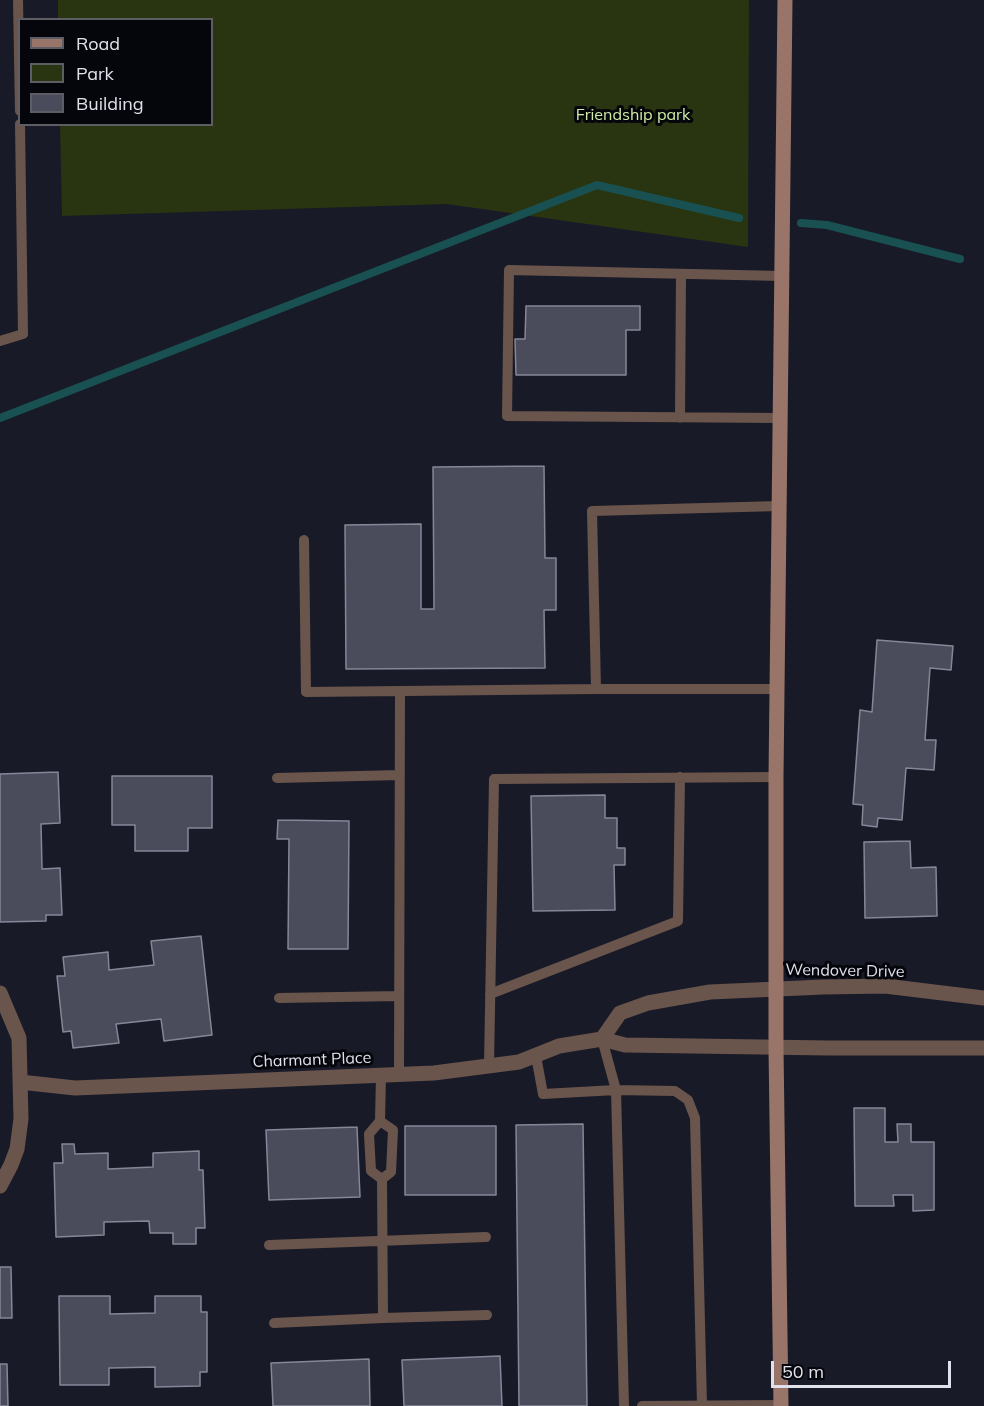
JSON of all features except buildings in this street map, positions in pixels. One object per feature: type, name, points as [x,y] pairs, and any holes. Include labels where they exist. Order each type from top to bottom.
[{"type":"main road","points":[[781,1405],[776,1048],[776,777],[784,0]]},
{"type":"street","name":"Wendover Drive","points":[[777,988],[885,986],[984,998]]},
{"type":"street","points":[[602,1039],[620,1013],[648,1003],[710,992],[777,988]]},
{"type":"street","points":[[0,993],[20,1038],[21,1119],[17,1149],[0,1186]]},
{"type":"street","name":"Charmant Place","points":[[20,1082],[75,1088],[434,1073],[519,1062],[559,1046],[602,1039],[625,1045],[776,1048]]},
{"type":"street","points":[[776,1048],[984,1048]]},
{"type":"lane","points":[[18,0],[18,18]]},
{"type":"lane","points":[[0,341],[23,334],[20,126]]},
{"type":"lane","points":[[780,418],[507,416],[507,394],[509,270],[782,276]]},
{"type":"lane","points":[[680,418],[681,274]]},
{"type":"lane","points":[[596,689],[592,511],[780,506]]},
{"type":"lane","points":[[304,540],[306,692],[778,688]]},
{"type":"lane","points":[[399,1075],[400,691]]},
{"type":"lane","points":[[277,778],[400,775]]},
{"type":"lane","points":[[490,994],[678,921],[680,777]]},
{"type":"lane","points":[[489,1066],[494,779],[776,777]]},
{"type":"lane","points":[[279,998],[399,996]]},
{"type":"lane","points":[[602,1039],[616,1090],[624,1406]]},
{"type":"lane","points":[[536,1056],[543,1094],[616,1090],[675,1091],[688,1100],[695,1118],[702,1406]]},
{"type":"lane","points":[[381,1076],[380,1121],[369,1134],[371,1171],[382,1179]]},
{"type":"lane","points":[[380,1121],[393,1130],[391,1172],[382,1179]]},
{"type":"lane","points":[[382,1179],[383,1318]]},
{"type":"lane","points":[[269,1245],[486,1237]]},
{"type":"lane","points":[[274,1323],[487,1315]]},
{"type":"lane","points":[[642,1406],[781,1405]]},
{"type":"green space","name":"Friendship park","points":[[58,0],[749,0],[748,247],[447,204],[62,216],[60,126],[213,126],[213,18],[58,18]]},
{"type":"waterway","points":[[0,418],[597,185],[739,218]]},
{"type":"waterway","points":[[801,223],[827,225],[960,259]]}]
